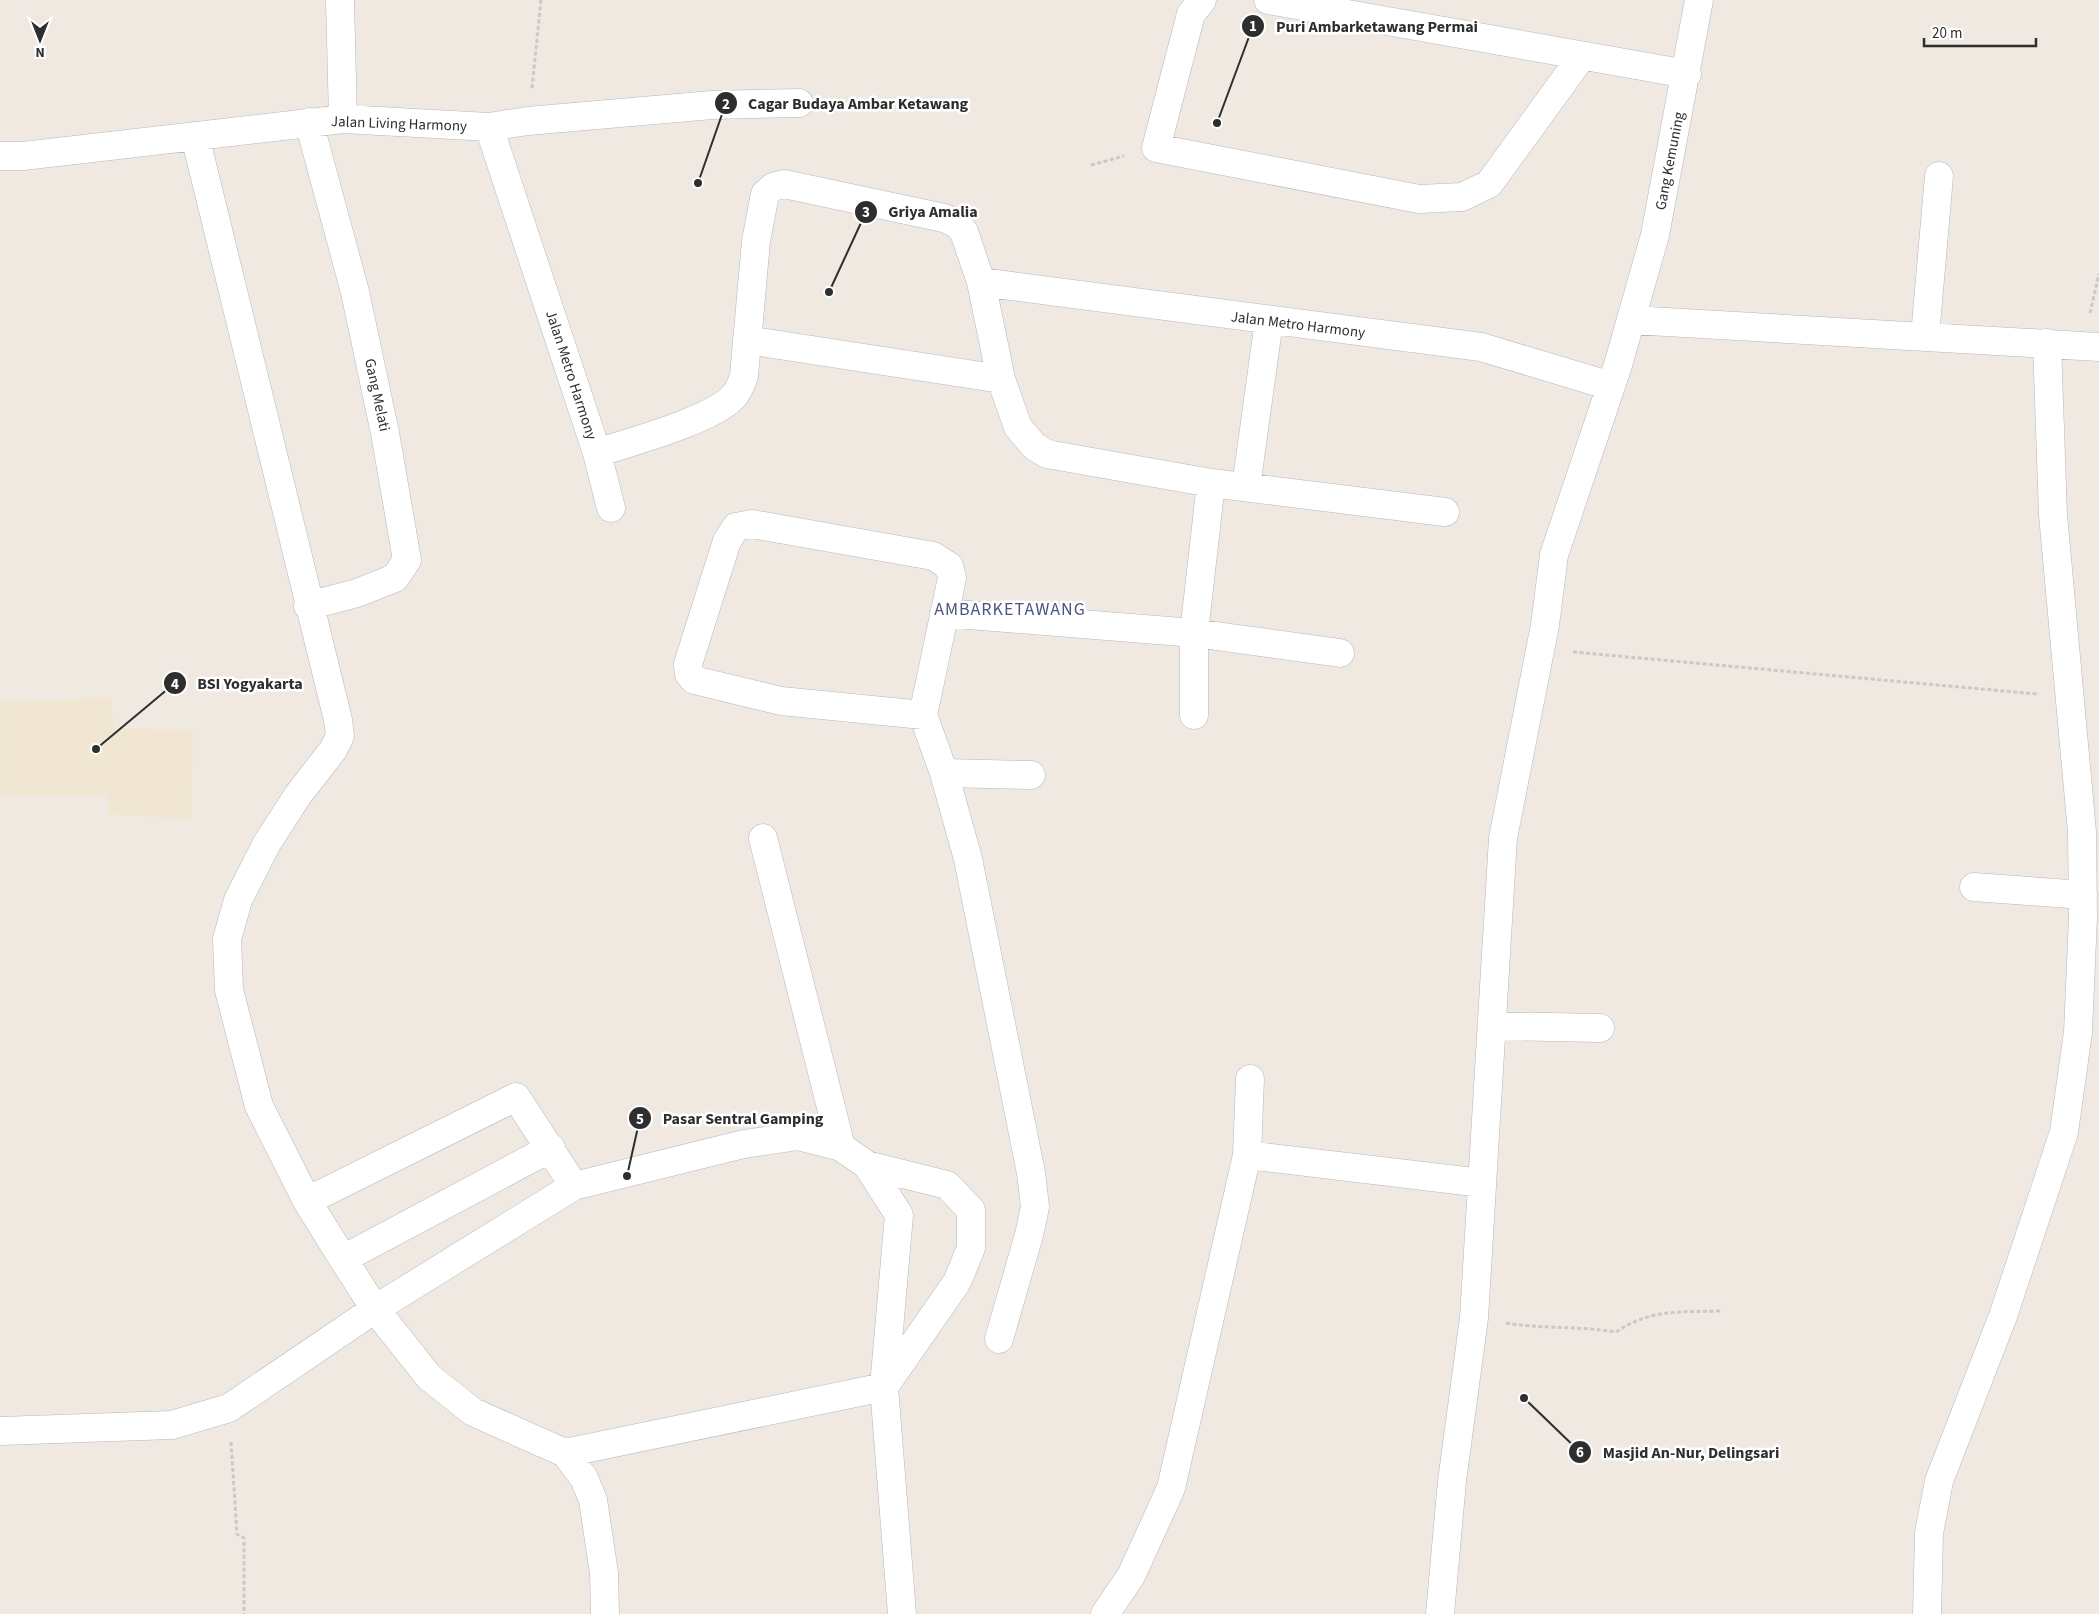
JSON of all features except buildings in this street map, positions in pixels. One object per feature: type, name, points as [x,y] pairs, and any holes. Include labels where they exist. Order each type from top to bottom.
[{"type":"street","points":[[340,0],[343,119]]},
{"type":"street","points":[[1202,0],[1191,14],[1156,148],[1419,199],[1462,197],[1489,184],[1582,56]]},
{"type":"street","points":[[1268,0],[1687,74]]},
{"type":"street","name":"Gang Kemuning","points":[[1440,1614],[1452,1480],[1474,1318],[1503,838],[1540,650],[1554,555],[1611,386],[1655,235],[1687,74],[1699,0]]},
{"type":"street","name":"Jalan Living Harmony","points":[[0,156],[23,156],[343,119],[489,128],[528,121],[712,104],[798,103]]},
{"type":"street","name":"Gang Melati","points":[[308,606],[357,593],[395,578],[407,560],[385,433],[355,292],[309,122]]},
{"type":"street","name":"Jalan Metro Harmony","points":[[489,128],[596,453],[666,430],[718,409],[734,397],[740,388],[747,340],[756,241],[764,194],[773,187],[784,184],[944,218],[957,224],[964,232],[981,282],[1001,380],[1018,427],[1034,446],[1047,454],[1211,483],[1445,512]]},
{"type":"street","points":[[195,136],[308,606],[338,720],[340,736],[333,750],[298,795],[267,843],[238,900],[227,939],[229,990],[259,1106],[307,1201],[343,1259],[375,1309],[429,1377],[473,1412],[565,1453],[584,1478],[594,1500],[604,1573],[605,1614]]},
{"type":"street","points":[[1925,336],[1938,176]]},
{"type":"street","name":"Jalan Metro Harmony","points":[[981,282],[1269,321],[1481,347],[1611,386]]},
{"type":"street","points":[[1631,320],[2091,346]]},
{"type":"street","points":[[1246,487],[1269,321]]},
{"type":"street","points":[[747,340],[1001,380]]},
{"type":"street","points":[[1927,1614],[1929,1533],[1938,1480],[2003,1316],[2064,1132],[2089,1034],[2082,832],[2053,515],[2047,343]]},
{"type":"street","points":[[596,453],[611,508]]},
{"type":"street","points":[[1194,714],[1194,633],[1211,483]]},
{"type":"street","points":[[923,714],[781,701],[694,680],[689,674],[688,664],[728,541],[736,527],[752,524],[932,556],[949,566],[952,578],[923,714],[944,773],[968,859],[1031,1173],[1035,1207],[1030,1235],[999,1339]]},
{"type":"street","points":[[944,613],[1194,633],[1340,653]]},
{"type":"street","points":[[944,773],[1031,775]]},
{"type":"street","points":[[763,838],[841,1147]]},
{"type":"street","points":[[1974,887],[2083,895]]},
{"type":"street","points":[[1492,1026],[1600,1028]]},
{"type":"street","points":[[1105,1614],[1131,1576],[1171,1488],[1248,1155],[1250,1079]]},
{"type":"street","points":[[307,1201],[516,1097],[574,1186]]},
{"type":"street","points":[[0,1431],[172,1425],[229,1408],[375,1309],[574,1186],[744,1144],[798,1136],[841,1147],[867,1165],[947,1184],[971,1210],[971,1248],[957,1282],[884,1387],[565,1453]]},
{"type":"street","points":[[343,1259],[551,1148]]},
{"type":"street","points":[[1248,1155],[1482,1183]]},
{"type":"street","points":[[867,1165],[899,1215],[884,1387],[902,1614]]},
{"type":"path","points":[[528,121],[541,0]]},
{"type":"path","points":[[2091,346],[2099,274]]},
{"type":"path","points":[[1540,650],[2070,696]]},
{"type":"path","points":[[1474,1318],[1538,1328],[1601,1329],[1616,1332],[1634,1320],[1659,1313],[1720,1312]]},
{"type":"path","points":[[229,1408],[237,1534],[244,1538],[244,1614]]},
{"type":"shaded area","points":[[111,698],[113,728],[193,731],[191,819],[108,814],[108,796],[1,797],[0,702]]},
{"type":"place","name":"Puri Ambarketawang Permai","points":[[1217,123]]},
{"type":"place","name":"Cagar Budaya Ambar Ketawang","points":[[698,183]]},
{"type":"place","name":"Griya Amalia","points":[[829,292]]},
{"type":"place","name":"BSI Yogyakarta","points":[[96,749]]},
{"type":"place","name":"Pasar Sentral Gamping","points":[[627,1176]]},
{"type":"place","name":"Masjid An-Nur, Delingsari","points":[[1524,1398]]},
{"type":"district","name":"AMBARKETAWANG","points":[[1010,609]]}]
